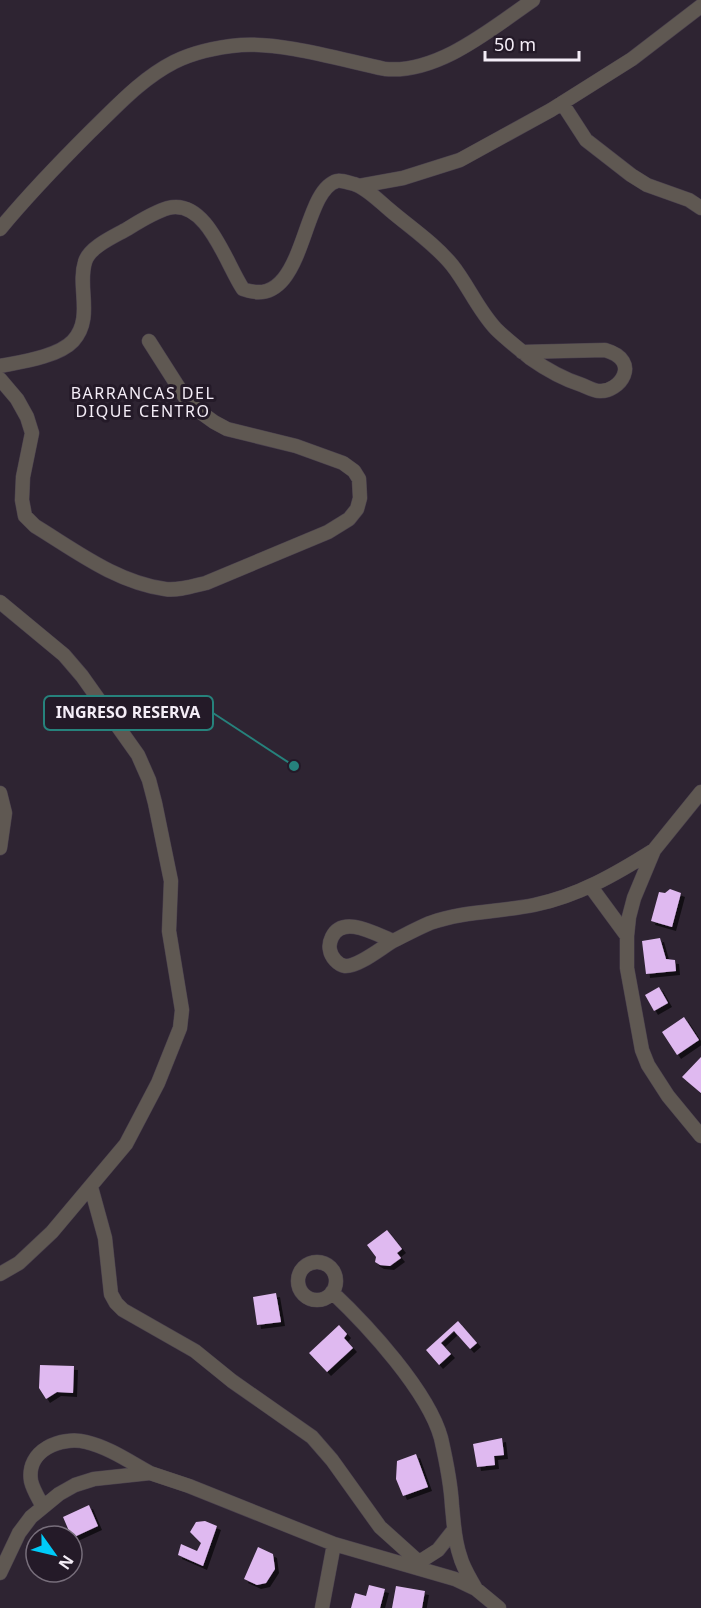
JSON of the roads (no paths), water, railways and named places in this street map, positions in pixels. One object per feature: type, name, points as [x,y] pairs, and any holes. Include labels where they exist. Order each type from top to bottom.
[{"type":"street","points":[[0,229],[26,198],[125,98],[146,79],[177,60],[208,50],[242,45],[274,46],[385,69],[416,68],[475,40],[533,0]]},
{"type":"street","points":[[360,186],[403,178],[460,160],[562,103],[632,59],[701,6]]},
{"type":"street","points":[[562,103],[586,140],[631,175],[647,185],[689,200],[701,208]]},
{"type":"street","points":[[0,366],[30,360],[65,348],[74,340],[85,313],[84,265],[86,257],[92,251],[157,213],[170,208],[188,209],[196,213],[207,224],[243,289],[253,293],[273,290],[282,282],[290,269],[321,195],[332,183],[340,180],[360,186],[441,253],[453,266],[495,328],[522,352],[560,378],[599,392],[617,384],[624,374],[626,365],[615,353],[605,350],[522,352]]},
{"type":"street","points":[[0,379],[17,399],[27,417],[32,433],[23,477],[22,500],[25,516],[35,526],[121,577],[166,589],[185,588],[206,583],[328,532],[349,519],[357,509],[360,498],[359,479],[354,471],[343,463],[296,446],[227,429],[214,422],[196,410],[186,399],[148,341]]},
{"type":"street","points":[[0,602],[64,655],[88,684],[138,755],[155,803],[171,881],[169,931],[182,1010],[180,1028],[158,1083],[126,1144],[34,1250],[19,1263],[0,1274]]},
{"type":"street","points":[[701,792],[654,850],[634,898],[627,936],[627,968],[642,1050],[648,1065],[668,1096],[701,1136]]},
{"type":"street","points":[[0,793],[5,813],[0,848]]},
{"type":"street","points":[[393,941],[446,918],[534,905],[591,887],[654,850]]},
{"type":"street","points":[[591,887],[627,936]]},
{"type":"street","points":[[91,1187],[105,1238],[111,1294],[116,1303],[123,1310],[195,1351],[232,1381],[312,1437],[380,1527],[415,1565]]},
{"type":"street","points":[[332,1292],[399,1366],[433,1416],[441,1438],[452,1504],[453,1531],[463,1567],[476,1589]]},
{"type":"street","points":[[43,1507],[31,1481],[31,1469],[35,1458],[43,1449],[63,1441],[84,1441],[97,1445],[150,1473],[334,1544],[415,1565],[454,1579],[476,1589],[500,1608]]},
{"type":"street","points":[[0,1573],[19,1533],[31,1517],[75,1485],[94,1479],[150,1473]]},
{"type":"street","points":[[415,1565],[438,1550],[453,1531]]},
{"type":"street","points":[[322,1608],[334,1544]]},
{"type":"place","name":"INGRESO RESERVA","points":[[294,766]]},
{"type":"district","name":"BARRANCAS DEL DIQUE CENTRO","points":[[143,402]]}]
